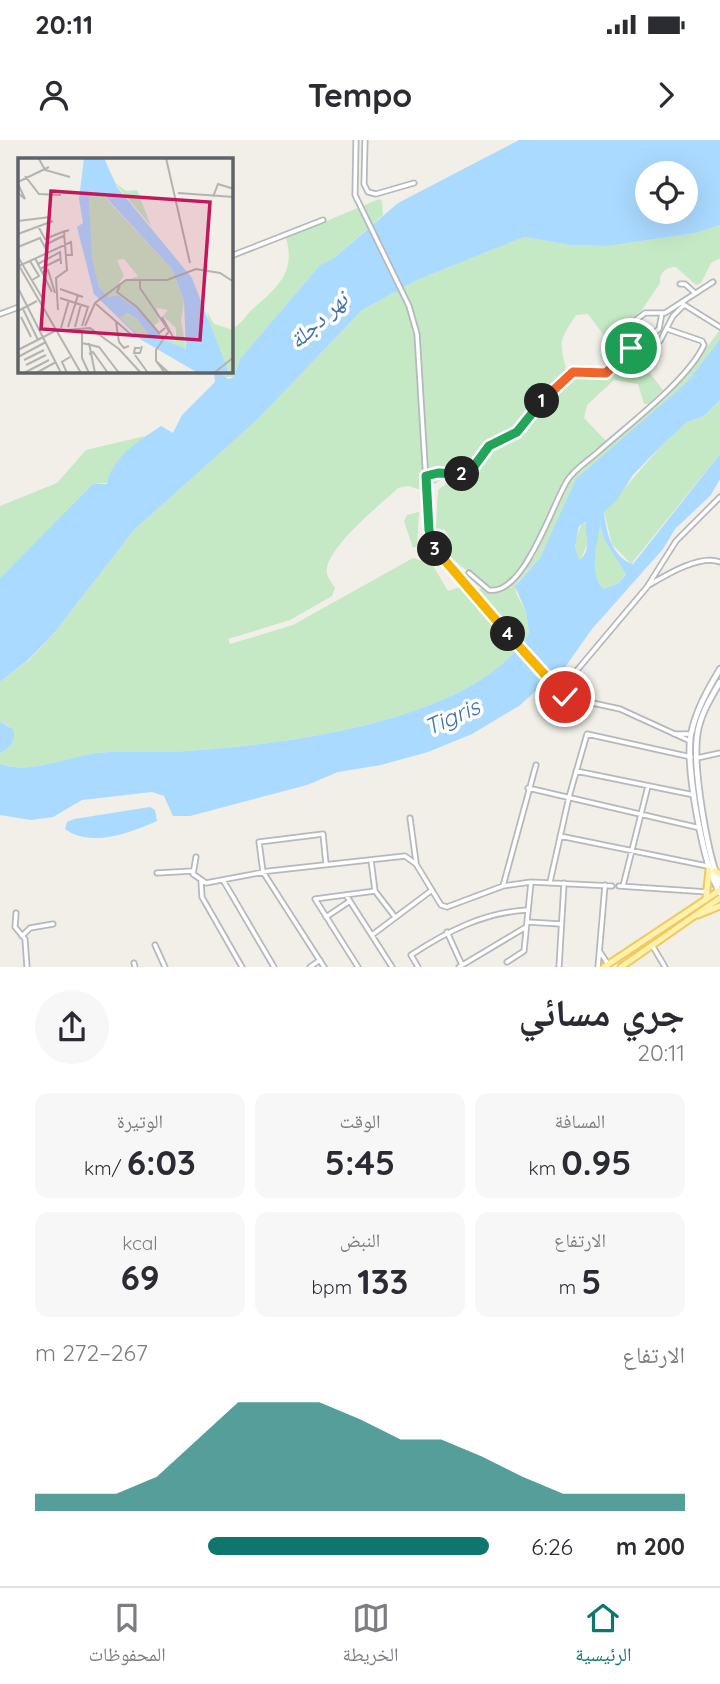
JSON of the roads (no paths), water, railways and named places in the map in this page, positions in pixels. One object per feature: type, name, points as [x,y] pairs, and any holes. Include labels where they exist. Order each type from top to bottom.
[{"type":"main road","points":[[720,669],[702,703],[690,741],[700,828],[720,893]]},
{"type":"main road","points":[[720,681],[697,736],[697,758],[713,870],[720,884]]},
{"type":"main road","points":[[705,900],[713,870]]},
{"type":"main road","points":[[606,965],[720,893]]},
{"type":"main road","points":[[621,967],[695,915],[720,893]]},
{"type":"main road","points":[[695,915],[720,906]]},
{"type":"street","points":[[356,140],[354,185],[359,205],[404,296],[419,344],[429,530],[433,544],[562,694],[576,701],[620,709],[690,741]]},
{"type":"street","points":[[365,140],[364,184],[368,192],[376,194],[414,183]]},
{"type":"street","points":[[233,256],[323,220]]},
{"type":"street","points":[[426,476],[468,472],[486,448],[517,432],[566,377],[576,371],[606,373],[626,351],[660,341],[682,304],[713,282]]},
{"type":"street","points":[[680,284],[685,284],[695,293]]},
{"type":"street","points":[[612,347],[631,334],[636,320],[645,313],[662,313],[682,304]]},
{"type":"street","points":[[682,304],[720,327]]},
{"type":"street","points":[[0,314],[18,307]]},
{"type":"street","points":[[631,334],[651,335],[659,329],[662,313]]},
{"type":"street","points":[[469,573],[489,590],[501,589],[533,556],[569,477],[652,404],[697,357],[704,345],[702,341],[667,329]]},
{"type":"street","points":[[576,701],[570,690],[573,675],[647,587],[676,541],[720,497]]},
{"type":"street","points":[[647,587],[697,563],[710,559],[720,562]]},
{"type":"street","points":[[550,882],[569,797],[587,734],[691,757]]},
{"type":"street","points":[[674,734],[691,734]]},
{"type":"street","points":[[697,758],[720,753]]},
{"type":"street","points":[[503,886],[536,765]]},
{"type":"street","points":[[576,771],[695,796]]},
{"type":"street","points":[[648,786],[621,886],[708,892]]},
{"type":"street","points":[[528,789],[700,828]]},
{"type":"street","points":[[410,818],[416,864]]},
{"type":"street","points":[[324,967],[263,872],[259,844],[263,839],[323,834],[326,864]]},
{"type":"street","points":[[560,836],[713,870]]},
{"type":"street","points":[[201,881],[405,856],[416,864],[441,905],[447,907],[503,886],[531,882],[612,886]]},
{"type":"street","points":[[192,871],[196,857]]},
{"type":"street","points":[[371,860],[375,891],[396,918]]},
{"type":"street","points":[[157,873],[192,871]]},
{"type":"street","points":[[192,871],[201,881],[202,898],[242,967]]},
{"type":"street","points":[[223,880],[274,967]]},
{"type":"street","points":[[507,962],[524,951],[531,882]]},
{"type":"street","points":[[559,966],[564,883]]},
{"type":"street","points":[[598,967],[605,885]]},
{"type":"street","points":[[371,935],[432,890]]},
{"type":"street","points":[[358,967],[315,899],[375,891]]},
{"type":"street","points":[[346,895],[392,967]]},
{"type":"street","points":[[326,917],[350,901]]},
{"type":"street","points":[[418,967],[411,955],[447,932],[497,914],[528,910]]},
{"type":"street","points":[[16,913],[15,927],[22,936],[29,959],[27,967]]},
{"type":"street","points":[[527,922],[561,923]]},
{"type":"street","points":[[22,936],[30,928],[53,924]]},
{"type":"street","points":[[447,932],[460,966],[526,928]]},
{"type":"street","points":[[155,944],[165,967]]},
{"type":"street","points":[[652,945],[665,967]]},
{"type":"street","points":[[599,950],[606,965]]},
{"type":"street","points":[[310,967],[321,960]]},
{"type":"water","name":"نهر دجلة","points":[[519,140],[720,140],[720,225],[696,233],[608,246],[570,245],[524,237],[417,280],[362,310],[258,419],[134,530],[55,632],[29,659],[0,682],[0,578],[93,484],[107,484],[121,457],[136,443],[161,426],[173,433],[182,415],[215,382],[214,373],[224,373],[228,379],[234,377],[240,359],[320,265],[334,258],[398,203]]},
{"type":"water","name":"Tigris","points":[[720,339],[720,400],[704,416],[687,422],[661,446],[633,475],[616,501],[604,512],[606,527],[615,550],[633,564],[720,454],[720,479],[711,495],[675,529],[663,549],[592,629],[563,670],[519,706],[472,734],[428,752],[381,765],[338,772],[307,785],[190,816],[173,816],[164,796],[152,792],[82,800],[53,817],[31,820],[0,815],[0,764],[12,767],[36,766],[98,753],[229,748],[325,734],[375,723],[423,708],[467,688],[503,663],[529,633],[526,612],[515,586],[540,558],[576,479],[687,382]],"holes":[[[585,522],[587,547],[579,561],[575,546],[579,526]],[[600,526],[605,541],[626,574],[619,583],[604,589],[596,576],[595,567]]]},
{"type":"water","points":[[0,722],[13,729],[14,737],[10,746],[0,753]]},
{"type":"water","points":[[150,807],[155,810],[157,821],[123,834],[98,838],[75,835],[65,829],[67,822],[74,819]]}]
